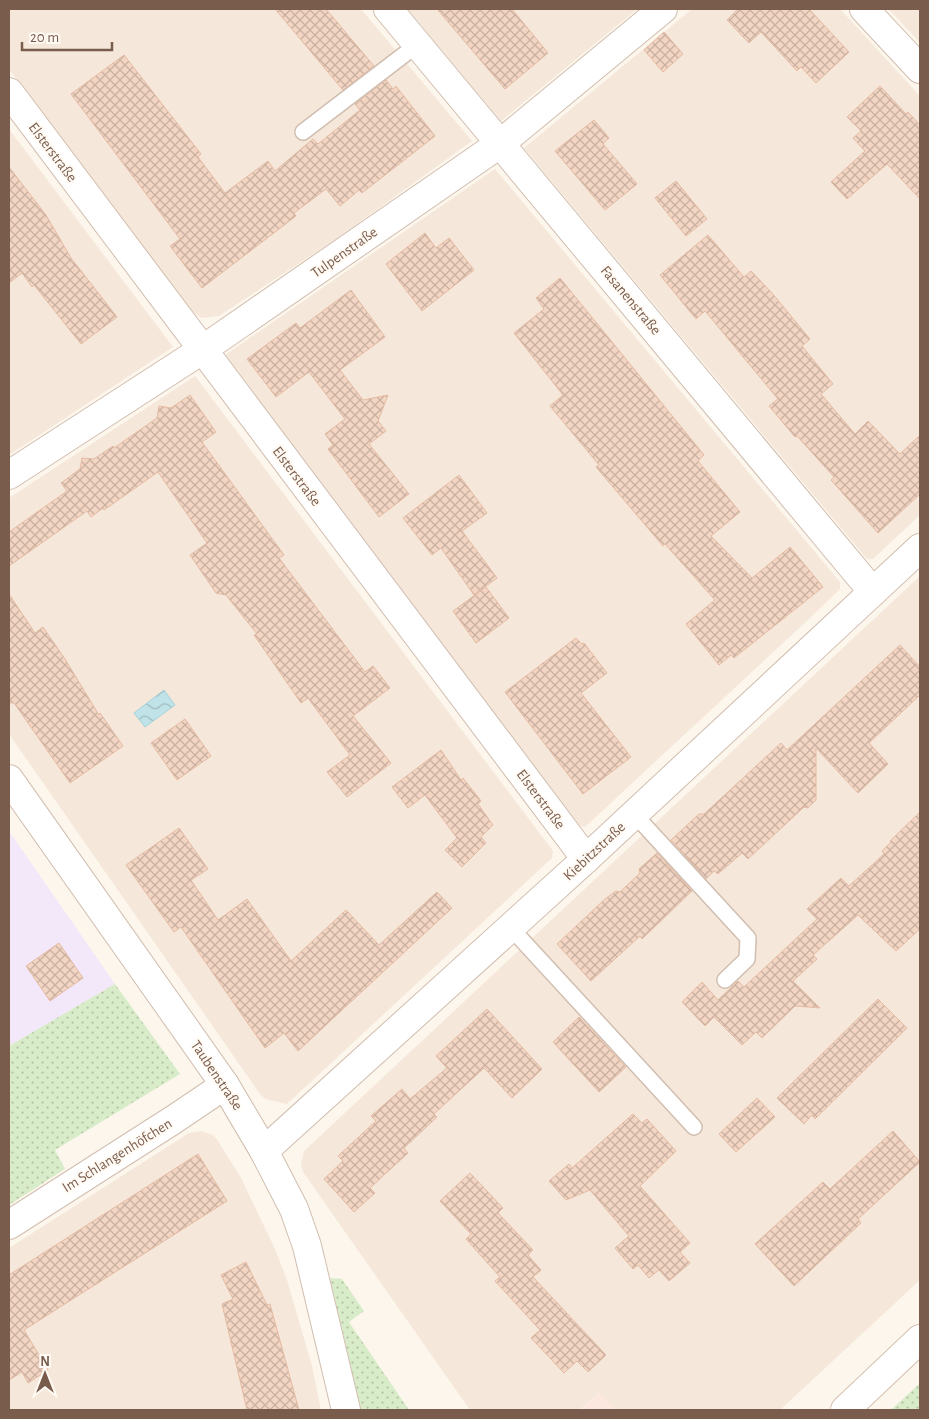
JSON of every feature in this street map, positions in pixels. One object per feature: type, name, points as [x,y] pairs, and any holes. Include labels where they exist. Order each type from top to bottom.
[{"type":"street","name":"Fasanenstraße","points":[[388,9],[502,143],[873,592]]},
{"type":"street","name":"Tulpenstraße","points":[[9,475],[202,350],[502,143],[663,9]]},
{"type":"street","points":[[864,9],[920,70]]},
{"type":"street","name":"Elsterstraße","points":[[9,92],[586,859]]},
{"type":"street","name":"Kiebitzstraße","points":[[264,1151],[586,859],[920,548]]},
{"type":"street","name":"Taubenstraße","points":[[9,778],[225,1084],[264,1151],[294,1209],[307,1246],[346,1410]]},
{"type":"street","name":"Im Schlangenhöfchen","points":[[9,1225],[225,1084]]},
{"type":"street","points":[[845,1410],[920,1339]]},
{"type":"lane","points":[[303,132],[418,44]]},
{"type":"lane","points":[[634,814],[748,938],[747,959],[725,980]]},
{"type":"lane","points":[[510,927],[694,1127]]},
{"type":"shaded area","points":[[9,9],[361,9],[472,141],[339,237],[219,316],[202,318],[192,312],[9,69]]},
{"type":"shaded area","points":[[408,9],[637,9],[501,121]]},
{"type":"shaded area","points":[[692,9],[840,9],[920,96],[920,515],[873,559],[867,559],[524,148]]},
{"type":"shaded area","points":[[889,9],[920,9],[920,43]]},
{"type":"shaded area","points":[[9,129],[173,347],[9,455]]},
{"type":"shaded area","points":[[495,169],[840,582],[840,589],[810,618],[585,827],[579,826],[225,355]]},
{"type":"shaded area","points":[[195,376],[553,851],[552,858],[287,1104],[265,1099],[260,1094],[9,734],[9,498]]},
{"type":"shaded area","points":[[920,576],[920,1280],[780,1410],[615,1410],[599,1393],[580,1410],[470,1410],[303,1172],[301,1165],[304,1151]]},
{"type":"shaded area","points":[[9,831],[115,984],[9,1046]]},
{"type":"shaded area","points":[[201,1131],[213,1135],[218,1141],[241,1178],[275,1249],[287,1280],[312,1366],[321,1410],[9,1410],[9,1248],[189,1133]]},
{"type":"shaded area","points":[[599,1393],[615,1410],[581,1410]]},
{"type":"green space","points":[[115,984],[180,1074],[55,1150],[65,1169],[9,1205],[9,1046]]},
{"type":"green space","points":[[330,1278],[342,1279],[364,1311],[349,1322],[409,1410],[361,1410]]},
{"type":"green space","points":[[920,1383],[920,1410],[891,1410]]},
{"type":"water","points":[[164,690],[175,705],[145,727],[134,713]]},
{"type":"building","points":[[275,9],[326,9],[374,66],[343,90]]},
{"type":"building","points":[[437,9],[512,9],[548,53],[505,89]]},
{"type":"building","points":[[738,9],[809,9],[849,52],[816,83],[801,67],[797,71],[761,32],[749,43],[727,20]]},
{"type":"building","points":[[664,32],[683,54],[663,72],[644,50]]},
{"type":"building","points":[[124,55],[201,154],[198,157],[225,193],[268,161],[275,171],[313,139],[318,144],[360,110],[355,104],[386,80],[393,89],[396,86],[435,136],[362,193],[359,190],[340,206],[326,189],[294,213],[296,216],[202,288],[170,246],[180,239],[71,94]]},
{"type":"building","points":[[880,86],[906,114],[908,112],[920,125],[920,199],[887,164],[847,199],[831,182],[865,151],[853,138],[861,131],[847,117]]},
{"type":"building","points":[[594,120],[609,138],[603,144],[637,184],[605,210],[555,151]]},
{"type":"building","points":[[9,167],[46,215],[71,258],[117,317],[81,344],[34,285],[32,287],[22,273],[9,283]]},
{"type":"building","points":[[676,181],[707,219],[686,236],[655,198]]},
{"type":"building","points":[[425,233],[436,248],[449,238],[474,270],[422,311],[386,264]]},
{"type":"building","points":[[708,235],[744,277],[751,271],[810,339],[802,346],[833,384],[821,394],[855,434],[868,421],[900,454],[920,435],[920,494],[878,533],[831,480],[834,477],[797,436],[795,437],[769,406],[778,399],[705,311],[696,319],[660,275]]},
{"type":"building","points":[[560,278],[704,455],[698,461],[740,512],[711,536],[752,578],[790,547],[823,587],[734,658],[731,655],[719,665],[686,624],[715,600],[665,544],[663,546],[596,467],[599,465],[550,406],[563,395],[514,333],[544,309],[536,298]]},
{"type":"building","points":[[351,290],[385,337],[340,370],[363,400],[388,395],[378,421],[386,431],[369,444],[409,494],[379,517],[328,449],[333,445],[325,434],[345,419],[309,372],[276,397],[247,359],[296,323],[300,328]]},
{"type":"building","points":[[190,395],[216,432],[202,442],[284,555],[279,558],[365,672],[373,666],[390,688],[353,716],[391,763],[347,797],[327,772],[350,755],[308,698],[301,703],[254,635],[257,634],[226,595],[216,593],[190,555],[207,543],[158,472],[104,510],[103,508],[91,517],[87,511],[9,566],[9,532],[67,491],[61,483],[80,469],[82,458],[94,459],[113,446],[114,448],[157,418],[159,406],[171,408]]},
{"type":"building","points":[[459,475],[487,513],[462,531],[497,578],[474,595],[441,548],[432,555],[403,518]]},
{"type":"building","points":[[486,587],[509,618],[476,643],[453,611]]},
{"type":"building","points":[[9,594],[35,633],[43,627],[99,715],[100,713],[123,746],[70,783],[14,703],[9,703]]},
{"type":"building","points":[[576,638],[582,644],[584,643],[607,673],[581,693],[631,757],[583,794],[505,692]]},
{"type":"building","points":[[900,645],[920,667],[920,695],[869,743],[888,764],[858,793],[816,748],[816,800],[808,808],[804,807],[748,859],[742,853],[718,874],[714,871],[706,879],[671,840],[699,814],[704,814],[781,743],[787,750]]},
{"type":"building","points":[[185,719],[211,756],[177,780],[151,743]]},
{"type":"building","points":[[441,750],[461,780],[463,778],[481,801],[478,804],[493,825],[481,837],[486,843],[462,867],[445,850],[457,838],[425,795],[408,808],[392,787]]},
{"type":"building","points":[[920,812],[920,929],[896,951],[858,915],[813,955],[817,959],[793,981],[820,1008],[795,1006],[762,1038],[756,1032],[742,1045],[714,1017],[705,1026],[682,1002],[702,982],[718,1000],[738,981],[744,987],[817,919],[807,909],[841,878],[849,886],[884,854],[882,851],[890,841]]},
{"type":"building","points":[[179,828],[208,869],[191,880],[218,920],[247,899],[291,961],[346,910],[379,945],[437,892],[452,908],[298,1051],[284,1033],[265,1048],[181,927],[174,932],[126,865]]},
{"type":"building","points":[[657,853],[692,891],[642,939],[640,936],[591,981],[557,944],[605,899],[616,891],[620,892],[640,873],[639,869]]},
{"type":"building","points":[[59,943],[83,978],[50,1001],[26,966]]},
{"type":"building","points":[[878,999],[907,1028],[815,1119],[812,1115],[804,1124],[777,1098]]},
{"type":"building","points":[[487,1009],[542,1069],[512,1098],[484,1068],[434,1114],[437,1117],[404,1148],[408,1153],[370,1188],[375,1193],[354,1212],[324,1179],[343,1161],[338,1156],[376,1121],[371,1116],[402,1089],[410,1099],[447,1068],[436,1056]]},
{"type":"building","points":[[579,1017],[626,1067],[599,1092],[553,1042]]},
{"type":"building","points":[[757,1098],[775,1117],[736,1152],[719,1134]]},
{"type":"building","points":[[633,1114],[642,1123],[647,1119],[676,1151],[640,1186],[690,1243],[680,1252],[690,1263],[669,1281],[659,1270],[649,1278],[638,1265],[633,1269],[615,1248],[629,1236],[590,1190],[566,1200],[549,1181],[569,1164],[572,1168]]},
{"type":"building","points":[[893,1131],[920,1162],[858,1219],[861,1223],[794,1286],[755,1244],[823,1182],[830,1189]]},
{"type":"building","points":[[198,1154],[227,1201],[24,1330],[48,1370],[28,1383],[22,1372],[9,1380],[9,1275]]},
{"type":"building","points":[[470,1173],[503,1208],[498,1213],[533,1250],[528,1255],[541,1270],[533,1277],[606,1355],[588,1372],[577,1361],[564,1373],[531,1338],[540,1330],[495,1281],[500,1277],[466,1239],[471,1234],[440,1201]]},
{"type":"building","points":[[246,1262],[267,1305],[270,1304],[299,1410],[247,1410],[222,1304],[233,1299],[221,1275]]}]
